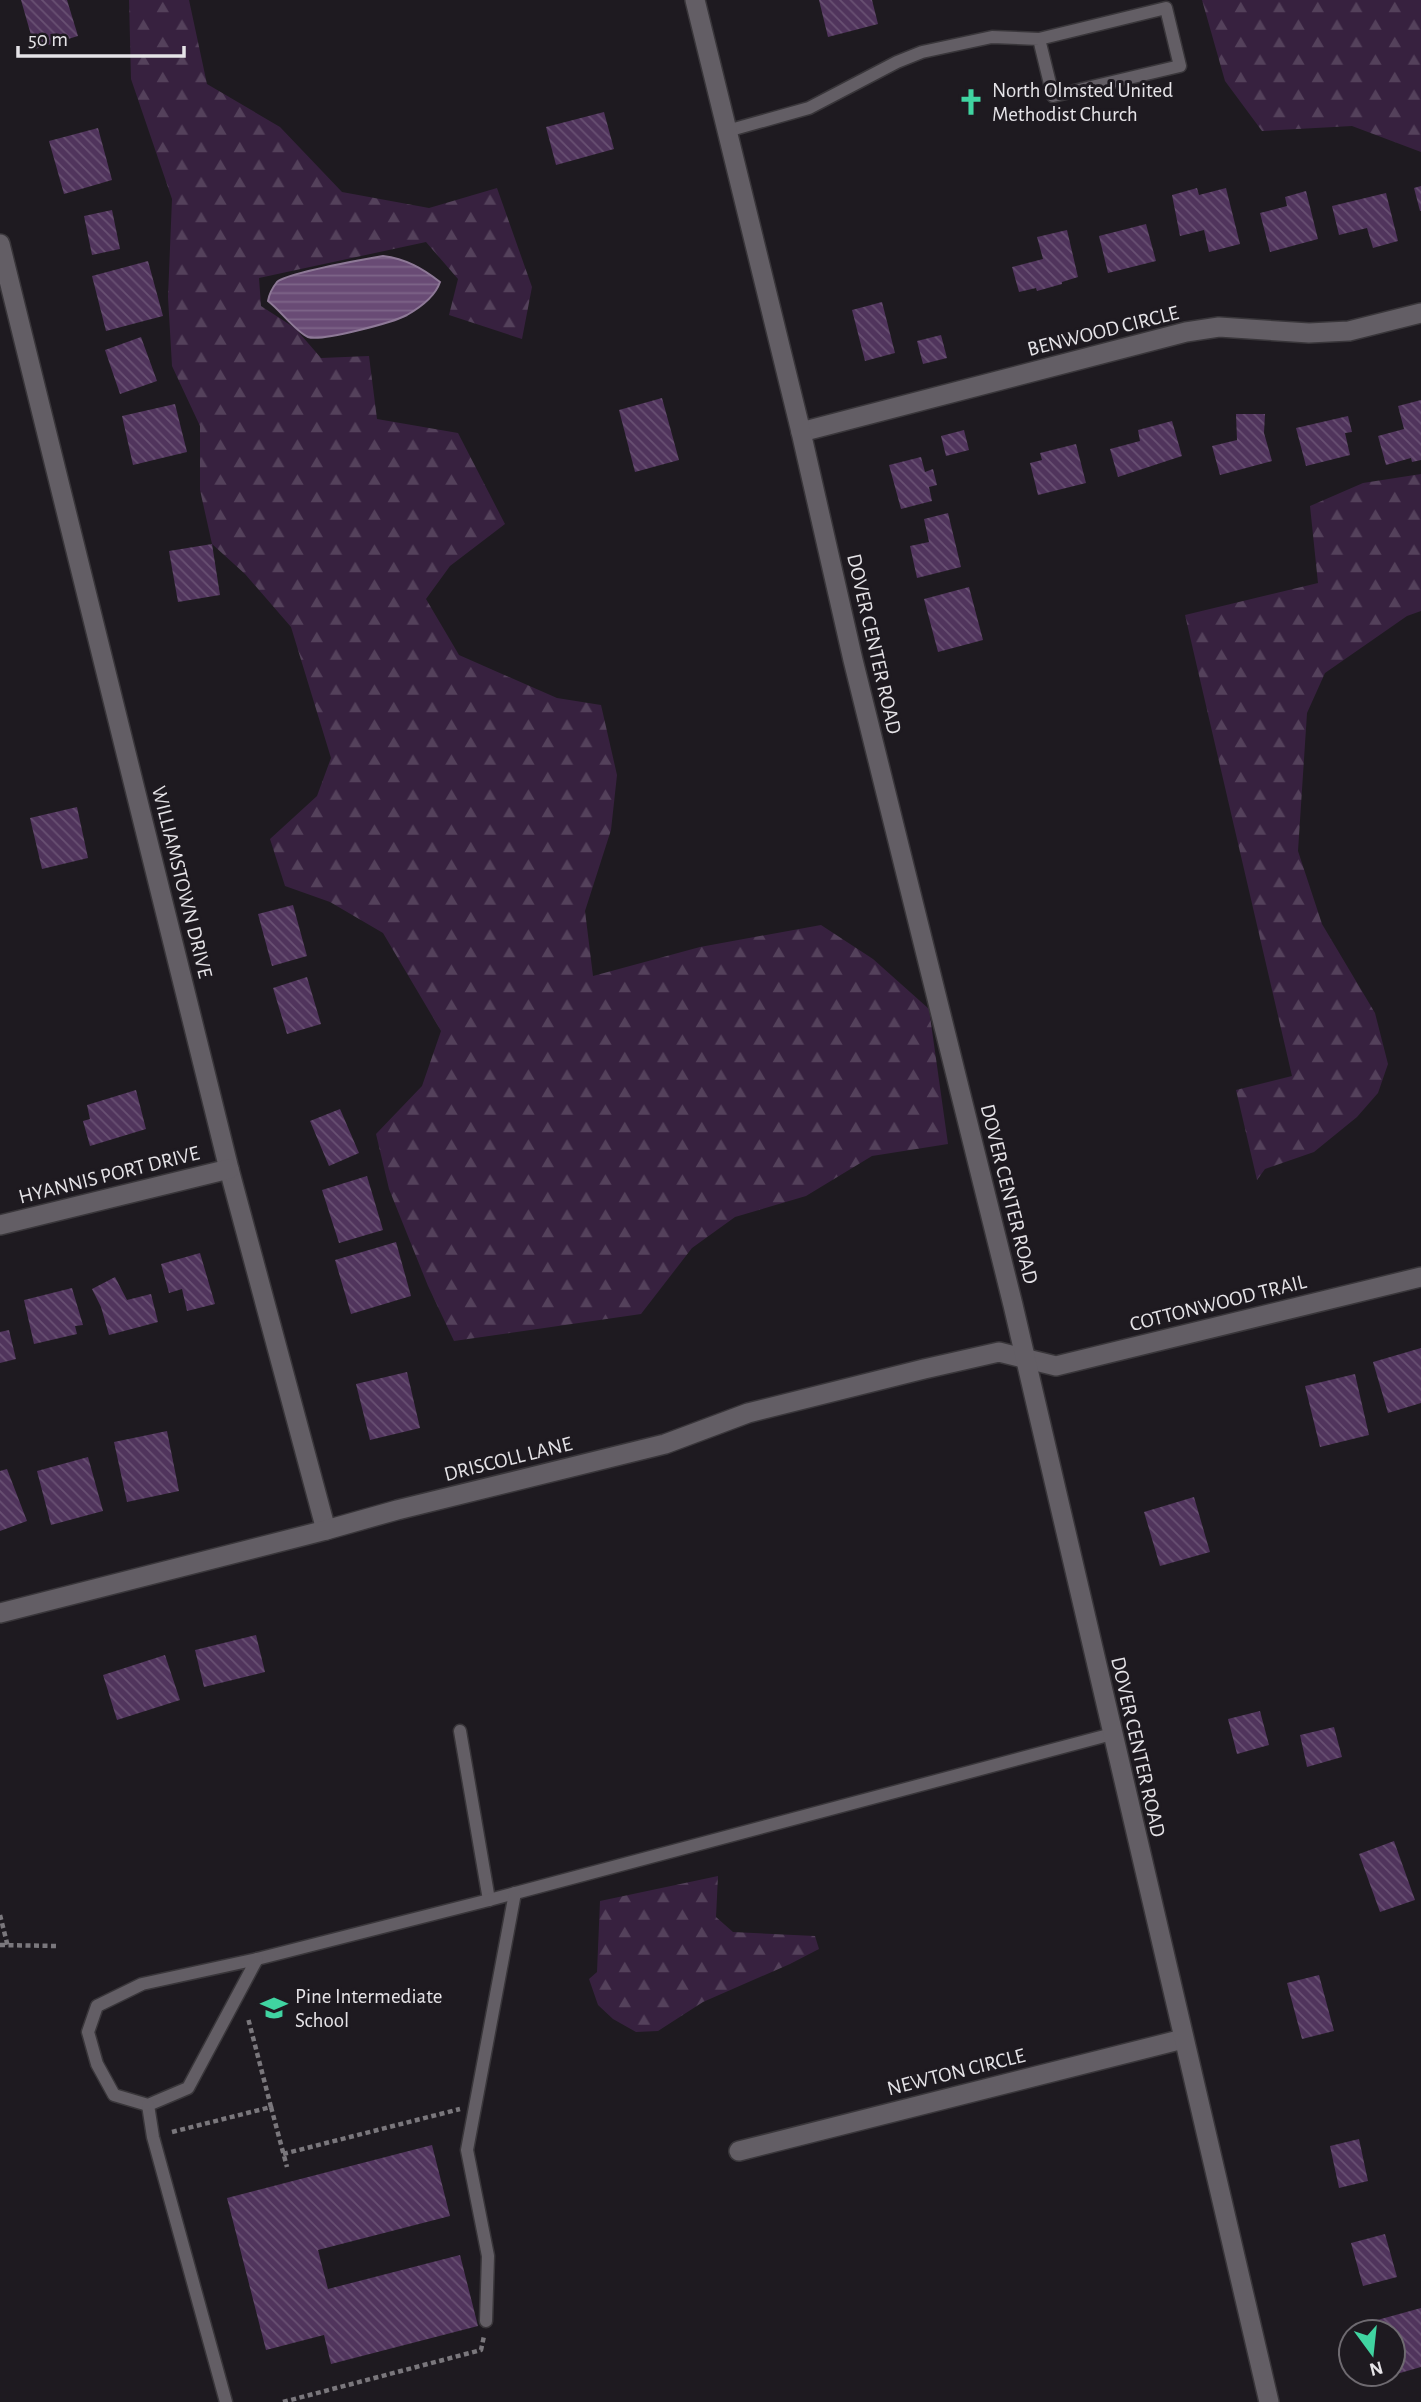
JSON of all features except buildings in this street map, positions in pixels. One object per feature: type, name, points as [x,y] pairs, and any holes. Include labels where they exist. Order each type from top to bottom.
[{"type":"street","name":"DOVER CENTER ROAD","points":[[695,0],[802,432],[853,660],[1025,1359],[1269,2402]]},
{"type":"street","name":"WILLIAMSTOWN DRIVE","points":[[0,244],[229,1169],[326,1530]]},
{"type":"street","name":"BENWOOD CIRCLE","points":[[802,432],[1186,332],[1219,327],[1310,333],[1349,331],[1421,313]]},
{"type":"street","name":"HYANNIS PORT DRIVE","points":[[0,1225],[229,1169]]},
{"type":"street","name":"COTTONWOOD TRAIL","points":[[1025,1359],[1056,1366],[1421,1277]]},
{"type":"street","name":"DRISCOLL LANE","points":[[0,1613],[665,1444],[748,1413],[923,1369],[999,1352],[1025,1359]]},
{"type":"street","name":"NEWTON CIRCLE","points":[[739,2151],[1183,2039]]},
{"type":"lane","points":[[727,131],[809,108],[875,72],[922,51],[992,37],[1039,39],[1166,8],[1180,66],[1053,96],[1039,39]]},
{"type":"lane","points":[[460,1731],[489,1900]]},
{"type":"lane","points":[[257,1959],[188,2088],[148,2105],[114,2095],[97,2064],[88,2032],[97,2006],[142,1984],[257,1959],[489,1900],[1112,1734]]},
{"type":"lane","points":[[486,2321],[488,2256],[467,2150],[516,1893]]},
{"type":"lane","points":[[148,2105],[153,2137],[226,2402]]},
{"type":"path","points":[[0,1915],[8,1947]]},
{"type":"path","points":[[0,1945],[57,1946]]},
{"type":"path","points":[[248,2018],[287,2167]]},
{"type":"path","points":[[283,2154],[477,2105]]},
{"type":"path","points":[[172,2132],[271,2107]]},
{"type":"path","points":[[283,2402],[481,2350],[486,2321]]},
{"type":"green space","points":[[129,0],[189,0],[207,84],[280,127],[342,192],[429,208],[497,188],[532,287],[522,339],[449,315],[458,279],[426,242],[259,278],[261,306],[295,328],[321,358],[369,356],[377,419],[458,433],[505,524],[450,566],[426,599],[459,655],[557,698],[601,705],[617,775],[611,830],[585,911],[593,976],[700,947],[821,925],[873,959],[929,1009],[948,1144],[872,1156],[806,1196],[735,1217],[692,1248],[641,1314],[454,1341],[428,1286],[389,1189],[376,1134],[422,1086],[441,1031],[383,933],[330,902],[285,886],[270,839],[317,796],[331,758],[291,627],[245,574],[212,544],[200,490],[200,426],[172,366],[168,297],[172,199],[131,79]]},
{"type":"green space","points":[[1202,0],[1421,0],[1421,152],[1352,126],[1262,131],[1225,81]]},
{"type":"green space","points":[[1421,474],[1421,611],[1407,616],[1325,673],[1307,713],[1298,851],[1322,924],[1375,1013],[1388,1064],[1378,1093],[1357,1117],[1314,1152],[1265,1169],[1257,1180],[1236,1090],[1292,1076],[1185,615],[1318,583],[1310,506],[1363,483]]},
{"type":"green space","points":[[718,1876],[716,1917],[733,1932],[815,1936],[819,1949],[703,2002],[658,2031],[636,2032],[613,2019],[598,2005],[589,1979],[597,1972],[600,1901]]},
{"type":"shaded area","points":[[383,256],[413,265],[440,282],[427,301],[400,318],[342,334],[315,338],[298,330],[268,301],[277,282],[284,278]]},
{"type":"place","name":"North Olmsted United Methodist Church","points":[[971,102]]},
{"type":"place","name":"Pine Intermediate School","points":[[274,2008]]}]
